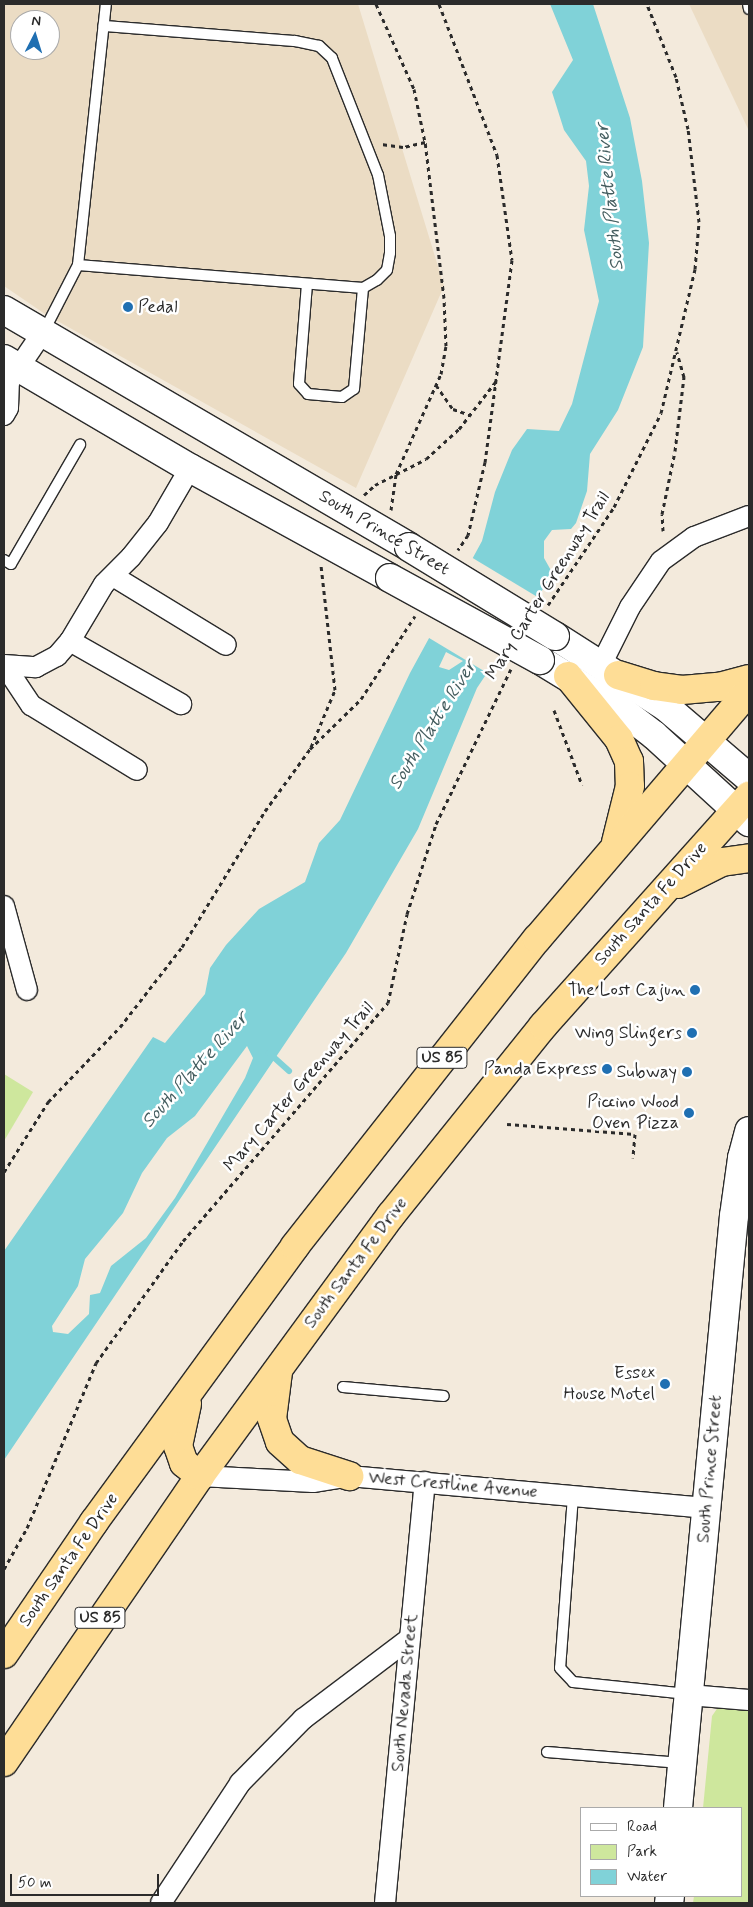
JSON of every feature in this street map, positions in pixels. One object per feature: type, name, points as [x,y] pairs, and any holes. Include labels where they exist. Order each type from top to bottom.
[{"type":"highway","points":[[609,670],[654,686],[682,690],[719,687],[749,679]]},
{"type":"highway","points":[[568,676],[619,739],[630,761],[630,786],[615,847]]},
{"type":"highway","name":"South Santa Fe Drive","points":[[4,1654],[196,1381],[393,1120],[615,847],[749,691]]},
{"type":"highway","name":"South Santa Fe Drive","points":[[4,1762],[200,1476],[391,1215],[465,1121],[657,896],[745,809]]},
{"type":"highway","points":[[657,896],[709,867],[749,858]]},
{"type":"highway","points":[[278,1369],[272,1419],[280,1442],[300,1460],[349,1476]]},
{"type":"highway","points":[[196,1381],[180,1426],[178,1446],[184,1463],[200,1476]]},
{"type":"street","name":"South Prince Street","points":[[4,310],[555,636],[609,670],[708,740],[749,778]]},
{"type":"street","points":[[4,415],[8,408],[9,375],[42,333]]},
{"type":"street","name":"South Prince Street","points":[[9,375],[190,468],[390,578],[528,660],[568,676],[620,709],[686,766],[745,809]]},
{"type":"street","points":[[4,668],[36,667],[47,663],[70,641],[104,584],[158,523],[190,468]]},
{"type":"street","points":[[609,670],[630,607],[661,562],[694,536],[749,516]]},
{"type":"street","points":[[113,576],[226,645]]},
{"type":"street","points":[[70,641],[181,704]]},
{"type":"street","points":[[4,668],[31,705],[137,770]]},
{"type":"street","points":[[4,906],[27,990]]},
{"type":"street","name":"South Prince Street","points":[[678,1807],[706,1508],[741,1217],[742,1158],[749,1131]]},
{"type":"street","name":"West Crestline Avenue","points":[[200,1476],[313,1482],[349,1476],[706,1508]]},
{"type":"street","name":"South Nevada Street","points":[[386,1903],[425,1482]]},
{"type":"street","points":[[161,1903],[240,1784],[303,1718],[410,1638]]},
{"type":"street","points":[[689,1694],[749,1700]]},
{"type":"lane","points":[[42,333],[78,265],[106,4]]},
{"type":"lane","points":[[748,4],[749,9]]},
{"type":"lane","points":[[78,265],[363,288],[387,270],[390,253],[390,236],[378,175],[332,58],[319,46],[295,41],[104,26]]},
{"type":"lane","points":[[307,284],[299,384],[308,394],[342,397],[354,389],[363,288]]},
{"type":"lane","points":[[4,560],[11,564],[80,445]]},
{"type":"lane","points":[[343,1387],[444,1396]]},
{"type":"lane","points":[[573,1496],[560,1668],[573,1682],[689,1694]]},
{"type":"lane","points":[[547,1752],[682,1763]]},
{"type":"path","points":[[376,4],[414,89],[425,142],[444,298],[446,346],[436,385],[396,474],[389,518]]},
{"type":"path","points":[[439,4],[497,155],[512,260],[485,462],[468,535],[453,558]]},
{"type":"path","name":"Mary Carter Greenway Trail","points":[[545,611],[614,507],[643,453],[661,413],[695,269],[699,222],[696,175],[676,77],[647,4]]},
{"type":"path","points":[[366,142],[403,147],[425,142]]},
{"type":"path","points":[[663,531],[662,514],[675,451],[684,377],[676,351]]},
{"type":"path","points":[[358,500],[375,485],[426,458],[459,429],[497,379]]},
{"type":"path","points":[[436,385],[453,409],[470,414]]},
{"type":"path","points":[[310,750],[335,690],[321,568]]},
{"type":"path","points":[[4,1172],[48,1102],[120,1027],[182,947],[265,811],[310,750],[361,699],[417,613]]},
{"type":"path","name":"Mary Carter Greenway Trail","points":[[4,1569],[27,1528],[96,1364],[183,1242],[388,1003],[407,914],[436,824],[497,694],[528,660]]},
{"type":"path","points":[[554,710],[582,785]]},
{"type":"path","points":[[507,1124],[635,1134],[633,1158]]},
{"type":"shaded area","points":[[4,4],[358,4],[444,286],[356,488],[45,314],[4,286]]},
{"type":"shaded area","points":[[689,4],[749,4],[749,131]]},
{"type":"green space","points":[[4,1074],[33,1092],[4,1141]]},
{"type":"green space","points":[[721,1703],[748,1709],[749,1903],[693,1903],[694,1897],[743,1897],[743,1807],[703,1807],[712,1716]]},
{"type":"water","name":"South Platte River","points":[[550,4],[593,4],[630,118],[642,181],[649,243],[643,347],[618,410],[590,454],[587,491],[576,523],[571,529],[552,530],[544,541],[544,558],[553,574],[477,688],[418,829],[346,953],[4,1460],[4,1251],[153,1037],[165,1043],[205,994],[210,968],[226,945],[259,909],[305,882],[319,843],[340,820],[410,673],[482,541],[495,492],[512,450],[527,429],[559,431],[572,404],[599,301],[584,230],[589,186],[586,161],[564,130],[552,92],[573,60]],"holes":[[[446,652],[463,661],[449,670],[439,667]],[[247,1046],[253,1058],[245,1078],[175,1198],[146,1238],[111,1266],[100,1293],[90,1295],[89,1314],[68,1334],[53,1332],[52,1326],[78,1286],[85,1259],[123,1213],[142,1173],[167,1138],[195,1116]]]},
{"type":"pier","points":[[471,557],[540,598],[493,676],[424,635]]},
{"type":"waterway","points":[[269,1053],[289,1071]]},
{"type":"place","name":"Pedal","points":[[128,307]]},
{"type":"place","name":"The Lost Cajun","points":[[695,990]]},
{"type":"place","name":"Wing Slingers","points":[[692,1033]]},
{"type":"place","name":"Panda Express","points":[[607,1069]]},
{"type":"place","name":"Subway","points":[[687,1072]]},
{"type":"place","name":"Piccino Wood Oven Pizza","points":[[689,1113]]},
{"type":"place","name":"Essex House Motel","points":[[665,1384]]}]
